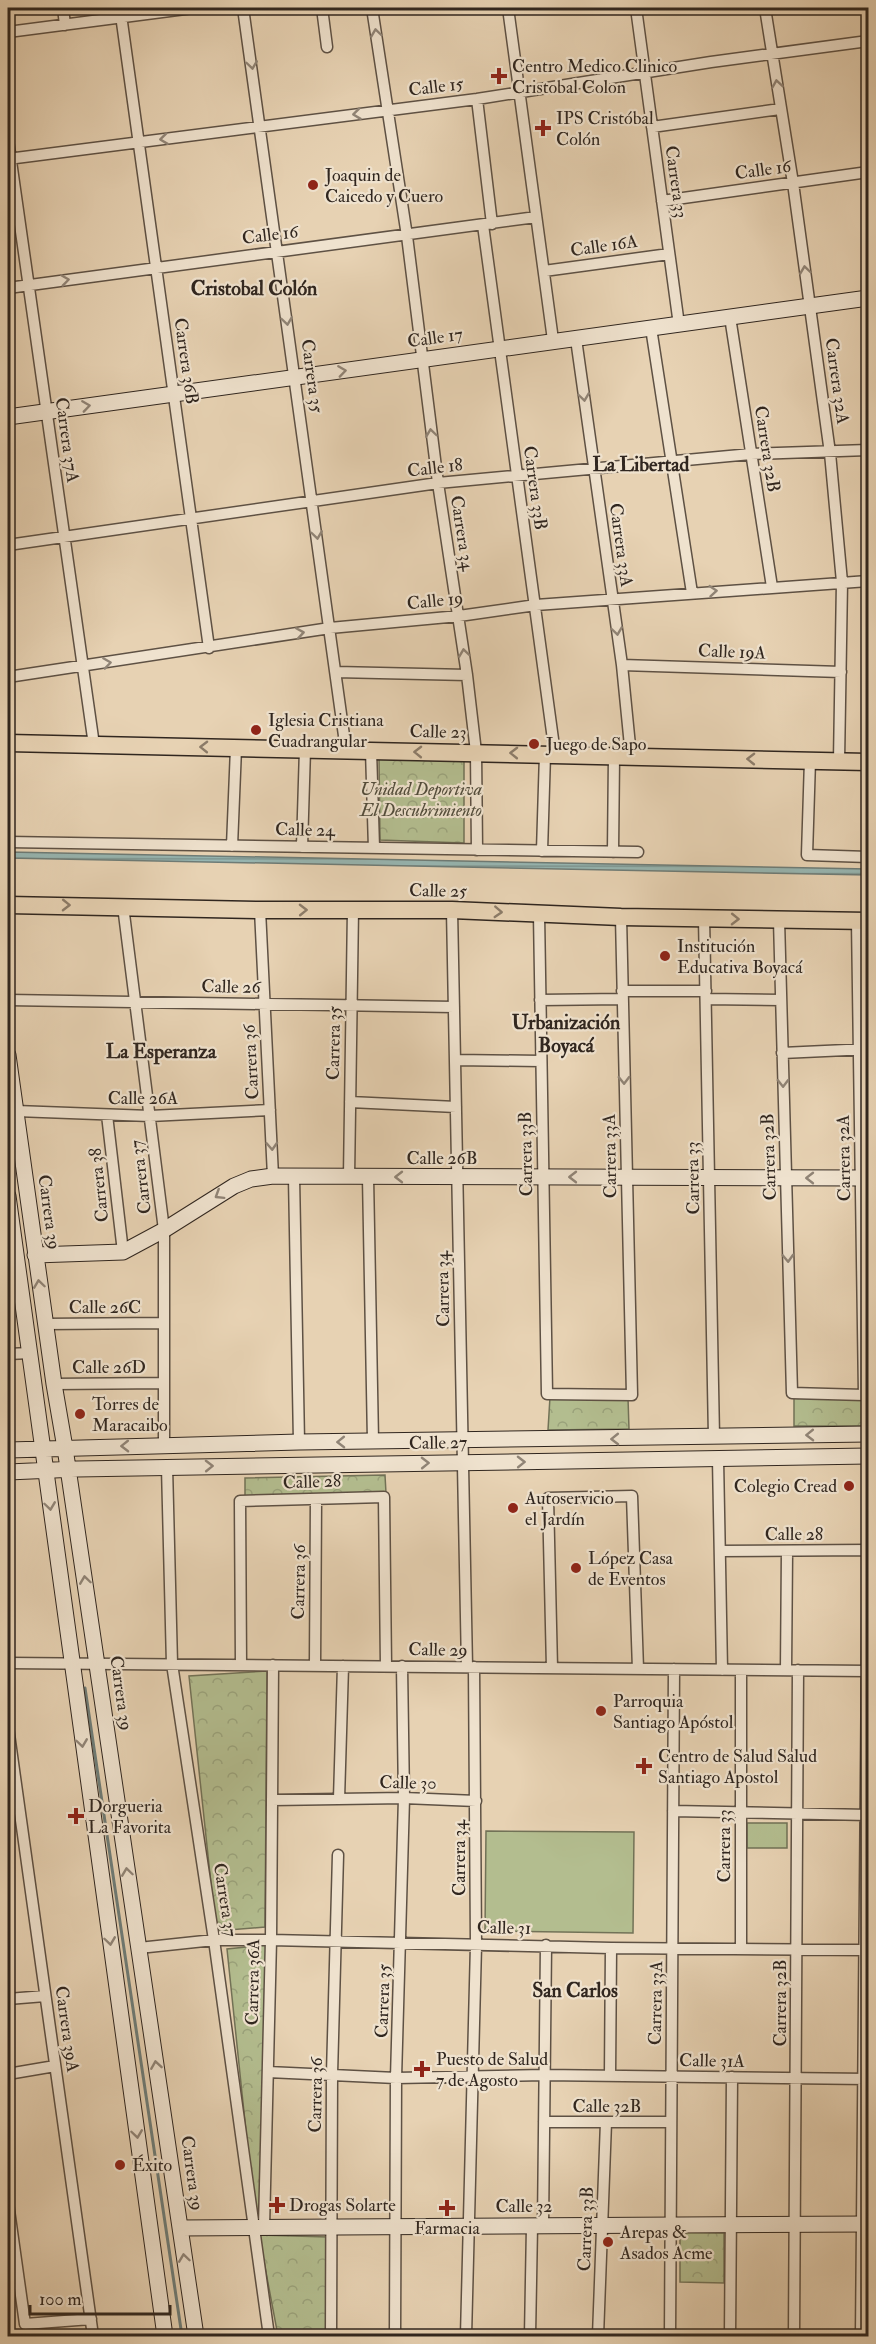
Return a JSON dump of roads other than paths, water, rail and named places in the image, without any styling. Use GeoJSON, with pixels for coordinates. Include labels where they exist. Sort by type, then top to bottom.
{"type":"FeatureCollection","features":[{"type":"Feature","properties":{"kind":"main road","name":"Calle 17"},"geometry":{"type":"LineString","coordinates":[[8,417],[868,298]]}},
{"type":"Feature","properties":{"kind":"main road","name":"Calle 23"},"geometry":{"type":"LineString","coordinates":[[8,743],[868,762]]}},
{"type":"Feature","properties":{"kind":"main road","name":"Calle 25"},"geometry":{"type":"LineString","coordinates":[[8,905],[260,910],[452,910],[621,917],[863,921]]}},
{"type":"Feature","properties":{"kind":"main road","name":"Carrera 39"},"geometry":{"type":"LineString","coordinates":[[8,1055],[45,1324],[94,1638],[196,2337]]}},
{"type":"Feature","properties":{"kind":"main road","name":"Calle 26B"},"geometry":{"type":"LineString","coordinates":[[35,1255],[123,1252],[164,1230],[234,1186],[251,1179],[273,1176],[865,1178]]}},
{"type":"Feature","properties":{"kind":"main road"},"geometry":{"type":"LineString","coordinates":[[8,1196],[12,1254],[30,1353],[165,2337]]}},
{"type":"Feature","properties":{"kind":"main road","name":"Calle 27"},"geometry":{"type":"LineString","coordinates":[[8,1450],[299,1442],[868,1434]]}},
{"type":"Feature","properties":{"kind":"main road","name":"Calle 27"},"geometry":{"type":"LineString","coordinates":[[8,1472],[166,1467],[868,1456]]}},
{"type":"Feature","properties":{"kind":"main road"},"geometry":{"type":"LineString","coordinates":[[69,1640],[74,1646],[82,1648],[89,1645],[94,1638]]}},
{"type":"Feature","properties":{"kind":"main road"},"geometry":{"type":"LineString","coordinates":[[74,1685],[86,1677],[96,1680],[100,1686]]}},
{"type":"Feature","properties":{"kind":"main road","name":"Calle 32"},"geometry":{"type":"LineString","coordinates":[[180,2228],[865,2224]]}},
{"type":"Feature","properties":{"kind":"street"},"geometry":{"type":"LineString","coordinates":[[63,8],[65,25]]}},
{"type":"Feature","properties":{"kind":"street"},"geometry":{"type":"LineString","coordinates":[[8,32],[65,25],[120,12],[193,8]]}},
{"type":"Feature","properties":{"kind":"street","name":"Carrera 35"},"geometry":{"type":"LineString","coordinates":[[243,8],[346,750]]}},
{"type":"Feature","properties":{"kind":"street"},"geometry":{"type":"LineString","coordinates":[[322,8],[327,47]]}},
{"type":"Feature","properties":{"kind":"street","name":"Carrera 34"},"geometry":{"type":"LineString","coordinates":[[372,8],[467,675],[476,752],[477,850]]}},
{"type":"Feature","properties":{"kind":"street"},"geometry":{"type":"LineString","coordinates":[[508,8],[553,340]]}},
{"type":"Feature","properties":{"kind":"street","name":"Carrera 33"},"geometry":{"type":"LineString","coordinates":[[636,8],[679,325]]}},
{"type":"Feature","properties":{"kind":"street","name":"Carrera 32A"},"geometry":{"type":"LineString","coordinates":[[765,8],[793,183],[830,453],[842,582],[839,761]]}},
{"type":"Feature","properties":{"kind":"street","name":"Carrera 36B"},"geometry":{"type":"LineString","coordinates":[[120,12],[209,648]]}},
{"type":"Feature","properties":{"kind":"street","name":"Calle 15"},"geometry":{"type":"LineString","coordinates":[[9,159],[477,99],[644,72],[868,41]]}},
{"type":"Feature","properties":{"kind":"street","name":"Carrera 33B"},"geometry":{"type":"LineString","coordinates":[[477,99],[501,349],[516,475],[536,605],[550,754],[542,851]]}},
{"type":"Feature","properties":{"kind":"street"},"geometry":{"type":"LineString","coordinates":[[652,127],[780,109]]}},
{"type":"Feature","properties":{"kind":"street","name":"Carrera 37A"},"geometry":{"type":"LineString","coordinates":[[8,140],[94,745]]}},
{"type":"Feature","properties":{"kind":"street","name":"Calle 16"},"geometry":{"type":"LineString","coordinates":[[662,201],[868,172]]}},
{"type":"Feature","properties":{"kind":"street","name":"Calle 16"},"geometry":{"type":"LineString","coordinates":[[8,288],[278,250],[406,236],[536,218]]}},
{"type":"Feature","properties":{"kind":"street"},"geometry":{"type":"LineString","coordinates":[[8,225],[19,223]]}},
{"type":"Feature","properties":{"kind":"street","name":"Calle 16A"},"geometry":{"type":"LineString","coordinates":[[544,271],[669,254]]}},
{"type":"Feature","properties":{"kind":"street","name":"Carrera 32B"},"geometry":{"type":"LineString","coordinates":[[730,317],[772,587]]}},
{"type":"Feature","properties":{"kind":"street"},"geometry":{"type":"LineString","coordinates":[[651,328],[692,593]]}},
{"type":"Feature","properties":{"kind":"street","name":"Carrera 33A"},"geometry":{"type":"LineString","coordinates":[[576,339],[622,665],[622,756],[613,852]]}},
{"type":"Feature","properties":{"kind":"street","name":"Calle 18"},"geometry":{"type":"LineString","coordinates":[[8,545],[438,483],[751,454],[868,450]]}},
{"type":"Feature","properties":{"kind":"street","name":"Calle 19"},"geometry":{"type":"LineString","coordinates":[[8,677],[330,628],[459,616],[536,605],[868,581]]}},
{"type":"Feature","properties":{"kind":"street","name":"Calle 19A"},"geometry":{"type":"LineString","coordinates":[[622,665],[841,672]]}},
{"type":"Feature","properties":{"kind":"street"},"geometry":{"type":"LineString","coordinates":[[336,672],[467,675]]}},
{"type":"Feature","properties":{"kind":"street"},"geometry":{"type":"LineString","coordinates":[[232,846],[236,748]]}},
{"type":"Feature","properties":{"kind":"street"},"geometry":{"type":"LineString","coordinates":[[302,847],[305,749]]}},
{"type":"Feature","properties":{"kind":"street"},"geometry":{"type":"LineString","coordinates":[[371,750],[374,848]]}},
{"type":"Feature","properties":{"kind":"street"},"geometry":{"type":"LineString","coordinates":[[810,760],[807,855],[868,857]]}},
{"type":"Feature","properties":{"kind":"street","name":"Calle 24"},"geometry":{"type":"LineString","coordinates":[[8,843],[638,852]]}},
{"type":"Feature","properties":{"kind":"street","name":"Carrera 37"},"geometry":{"type":"LineString","coordinates":[[123,906],[164,1230],[164,1445]]}},
{"type":"Feature","properties":{"kind":"street","name":"Carrera 35"},"geometry":{"type":"LineString","coordinates":[[349,1177],[353,909]]}},
{"type":"Feature","properties":{"kind":"street","name":"Carrera 36"},"geometry":{"type":"LineString","coordinates":[[260,910],[273,1176]]}},
{"type":"Feature","properties":{"kind":"street","name":"Carrera 34"},"geometry":{"type":"LineString","coordinates":[[452,910],[462,1440],[476,1801],[474,2077],[466,2337]]}},
{"type":"Feature","properties":{"kind":"street","name":"Carrera 33B"},"geometry":{"type":"LineString","coordinates":[[539,914],[547,1394],[632,1395]]}},
{"type":"Feature","properties":{"kind":"street","name":"Carrera 33A"},"geometry":{"type":"LineString","coordinates":[[621,917],[632,1395]]}},
{"type":"Feature","properties":{"kind":"street","name":"Carrera 33"},"geometry":{"type":"LineString","coordinates":[[704,918],[714,1437]]}},
{"type":"Feature","properties":{"kind":"street","name":"Carrera 32B"},"geometry":{"type":"LineString","coordinates":[[780,920],[792,1393]]}},
{"type":"Feature","properties":{"kind":"street","name":"Carrera 32A"},"geometry":{"type":"LineString","coordinates":[[792,1393],[864,1395],[863,921]]}},
{"type":"Feature","properties":{"kind":"street"},"geometry":{"type":"LineString","coordinates":[[540,1000],[622,995],[706,995],[781,1000]]}},
{"type":"Feature","properties":{"kind":"street","name":"Calle 26"},"geometry":{"type":"LineString","coordinates":[[8,1000],[454,1007]]}},
{"type":"Feature","properties":{"kind":"street"},"geometry":{"type":"LineString","coordinates":[[782,1053],[864,1049]]}},
{"type":"Feature","properties":{"kind":"street"},"geometry":{"type":"LineString","coordinates":[[455,1060],[541,1060]]}},
{"type":"Feature","properties":{"kind":"street"},"geometry":{"type":"LineString","coordinates":[[350,1102],[456,1107]]}},
{"type":"Feature","properties":{"kind":"street","name":"Calle 26A"},"geometry":{"type":"LineString","coordinates":[[16,1111],[150,1116],[270,1110]]}},
{"type":"Feature","properties":{"kind":"street","name":"Carrera 38"},"geometry":{"type":"LineString","coordinates":[[107,1115],[123,1252]]}},
{"type":"Feature","properties":{"kind":"street"},"geometry":{"type":"LineString","coordinates":[[294,1177],[299,1442]]}},
{"type":"Feature","properties":{"kind":"street"},"geometry":{"type":"LineString","coordinates":[[368,1177],[373,1441]]}},
{"type":"Feature","properties":{"kind":"street","name":"Calle 26C"},"geometry":{"type":"LineString","coordinates":[[45,1324],[164,1323]]}},
{"type":"Feature","properties":{"kind":"street"},"geometry":{"type":"LineString","coordinates":[[8,1354],[30,1353]]}},
{"type":"Feature","properties":{"kind":"street","name":"Calle 26D"},"geometry":{"type":"LineString","coordinates":[[54,1384],[164,1383]]}},
{"type":"Feature","properties":{"kind":"street"},"geometry":{"type":"LineString","coordinates":[[718,1459],[722,1670]]}},
{"type":"Feature","properties":{"kind":"street","name":"Carrera 37"},"geometry":{"type":"LineString","coordinates":[[166,1467],[172,1664],[260,2227],[269,2337]]}},
{"type":"Feature","properties":{"kind":"street"},"geometry":{"type":"LineString","coordinates":[[552,1668],[548,1498],[633,1496],[638,1669]]}},
{"type":"Feature","properties":{"kind":"street","name":"Calle 28"},"geometry":{"type":"LineString","coordinates":[[241,1664],[240,1501],[384,1497],[387,1666]]}},
{"type":"Feature","properties":{"kind":"street","name":"Carrera 36"},"geometry":{"type":"LineString","coordinates":[[315,1665],[316,1498]]}},
{"type":"Feature","properties":{"kind":"street"},"geometry":{"type":"LineString","coordinates":[[861,2337],[865,2224],[868,1550]]}},
{"type":"Feature","properties":{"kind":"street","name":"Calle 28"},"geometry":{"type":"LineString","coordinates":[[720,1551],[868,1550]]}},
{"type":"Feature","properties":{"kind":"street"},"geometry":{"type":"LineString","coordinates":[[786,1670],[787,1551]]}},
{"type":"Feature","properties":{"kind":"street","name":"Calle 29"},"geometry":{"type":"LineString","coordinates":[[8,1663],[868,1671]]}},
{"type":"Feature","properties":{"kind":"street","name":"Carrera 36A"},"geometry":{"type":"LineString","coordinates":[[260,2227],[268,2072],[273,1665]]}},
{"type":"Feature","properties":{"kind":"street"},"geometry":{"type":"LineString","coordinates":[[339,1799],[343,1666]]}},
{"type":"Feature","properties":{"kind":"street","name":"Carrera 35"},"geometry":{"type":"LineString","coordinates":[[395,2337],[396,2078],[402,1943],[404,1798],[402,1666]]}},
{"type":"Feature","properties":{"kind":"street","name":"Carrera 33A"},"geometry":{"type":"LineString","coordinates":[[670,2337],[674,1669]]}},
{"type":"Feature","properties":{"kind":"street","name":"Carrera 33"},"geometry":{"type":"LineString","coordinates":[[741,1670],[741,1949]]}},
{"type":"Feature","properties":{"kind":"street","name":"Carrera 32B"},"geometry":{"type":"LineString","coordinates":[[794,2337],[798,1671]]}},
{"type":"Feature","properties":{"kind":"street","name":"Carrera 39A"},"geometry":{"type":"LineString","coordinates":[[8,1732],[93,2337]]}},
{"type":"Feature","properties":{"kind":"street","name":"Calle 30"},"geometry":{"type":"LineString","coordinates":[[272,1800],[404,1798],[476,1801]]}},
{"type":"Feature","properties":{"kind":"street"},"geometry":{"type":"LineString","coordinates":[[673,1811],[868,1815]]}},
{"type":"Feature","properties":{"kind":"street","name":"Carrera 36"},"geometry":{"type":"LineString","coordinates":[[331,2337],[332,2074],[338,1855]]}},
{"type":"Feature","properties":{"kind":"street","name":"Calle 31"},"geometry":{"type":"LineString","coordinates":[[139,1948],[214,1940],[271,1940],[611,1948],[867,1950]]}},
{"type":"Feature","properties":{"kind":"street"},"geometry":{"type":"LineString","coordinates":[[530,2337],[544,2122],[546,1945]]}},
{"type":"Feature","properties":{"kind":"street"},"geometry":{"type":"LineString","coordinates":[[610,2076],[611,1948]]}},
{"type":"Feature","properties":{"kind":"street"},"geometry":{"type":"LineString","coordinates":[[8,1999],[45,1996]]}},
{"type":"Feature","properties":{"kind":"street"},"geometry":{"type":"LineString","coordinates":[[8,2074],[55,2066]]}},
{"type":"Feature","properties":{"kind":"street","name":"Calle 31A"},"geometry":{"type":"LineString","coordinates":[[268,2072],[396,2078],[544,2075],[866,2079]]}},
{"type":"Feature","properties":{"kind":"street"},"geometry":{"type":"LineString","coordinates":[[730,2337],[732,2077]]}},
{"type":"Feature","properties":{"kind":"street","name":"Calle 32B"},"geometry":{"type":"LineString","coordinates":[[544,2122],[671,2122]]}},
{"type":"Feature","properties":{"kind":"street","name":"Carrera 33B"},"geometry":{"type":"LineString","coordinates":[[598,2337],[606,2122]]}},
{"type":"Feature","properties":{"kind":"street"},"geometry":{"type":"LineString","coordinates":[[8,2203],[25,2324],[91,2319]]}},
{"type":"Feature","properties":{"kind":"water"},"geometry":{"type":"Polygon","coordinates":[[[8,852],[868,869],[868,875],[8,858],[8,852]]]}},
{"type":"Feature","properties":{"kind":"waterway"},"geometry":{"type":"LineString","coordinates":[[85,1688],[182,2336]]}},
{"type":"Feature","properties":{"kind":"place","name":"Centro Medico Clinico Cristobal Colon"},"geometry":{"type":"Point","coordinates":[499,76]}},
{"type":"Feature","properties":{"kind":"place","name":"IPS Cristóbal Colón"},"geometry":{"type":"Point","coordinates":[543,128]}},
{"type":"Feature","properties":{"kind":"place","name":"Joaquin de Caicedo y Cuero"},"geometry":{"type":"Point","coordinates":[313,185]}},
{"type":"Feature","properties":{"kind":"place","name":"Iglesia Cristiana Cuadrangular"},"geometry":{"type":"Point","coordinates":[256,730]}},
{"type":"Feature","properties":{"kind":"place","name":"Juego de Sapo"},"geometry":{"type":"Point","coordinates":[534,744]}},
{"type":"Feature","properties":{"kind":"place","name":"Institución Educativa Boyacá"},"geometry":{"type":"Point","coordinates":[665,956]}},
{"type":"Feature","properties":{"kind":"place","name":"Torres de Maracaibo"},"geometry":{"type":"Point","coordinates":[80,1414]}},
{"type":"Feature","properties":{"kind":"place","name":"Colegio Cread"},"geometry":{"type":"Point","coordinates":[849,1486]}},
{"type":"Feature","properties":{"kind":"place","name":"Autoservicio el Jardín"},"geometry":{"type":"Point","coordinates":[513,1508]}},
{"type":"Feature","properties":{"kind":"place","name":"López Casa de Eventos"},"geometry":{"type":"Point","coordinates":[576,1568]}},
{"type":"Feature","properties":{"kind":"place","name":"Parroquia Santiago Apóstol"},"geometry":{"type":"Point","coordinates":[601,1711]}},
{"type":"Feature","properties":{"kind":"place","name":"Centro de Salud Salud Santiago Apostol"},"geometry":{"type":"Point","coordinates":[644,1766]}},
{"type":"Feature","properties":{"kind":"place","name":"Dorgueria La Favorita"},"geometry":{"type":"Point","coordinates":[76,1816]}},
{"type":"Feature","properties":{"kind":"place","name":"Puesto de Salud 7 de Agosto"},"geometry":{"type":"Point","coordinates":[422,2069]}},
{"type":"Feature","properties":{"kind":"place","name":"Éxito"},"geometry":{"type":"Point","coordinates":[120,2165]}},
{"type":"Feature","properties":{"kind":"place","name":"Drogas Solarte"},"geometry":{"type":"Point","coordinates":[277,2205]}},
{"type":"Feature","properties":{"kind":"place","name":"Farmacia"},"geometry":{"type":"Point","coordinates":[447,2208]}},
{"type":"Feature","properties":{"kind":"place","name":"Arepas & Asados Acme"},"geometry":{"type":"Point","coordinates":[608,2242]}},
{"type":"Feature","properties":{"kind":"district","name":"Cristobal Colón"},"geometry":{"type":"Point","coordinates":[254,288]}},
{"type":"Feature","properties":{"kind":"district","name":"La Libertad"},"geometry":{"type":"Point","coordinates":[641,464]}},
{"type":"Feature","properties":{"kind":"district","name":"Urbanización Boyacá"},"geometry":{"type":"Point","coordinates":[566,1034]}},
{"type":"Feature","properties":{"kind":"district","name":"La Esperanza"},"geometry":{"type":"Point","coordinates":[161,1051]}},
{"type":"Feature","properties":{"kind":"district","name":"San Carlos"},"geometry":{"type":"Point","coordinates":[575,1990]}},
{"type":"Feature","properties":{"kind":"park label","name":"Unidad Deportiva El Descubrimiento"},"geometry":{"type":"Point","coordinates":[421,799]}}]}
